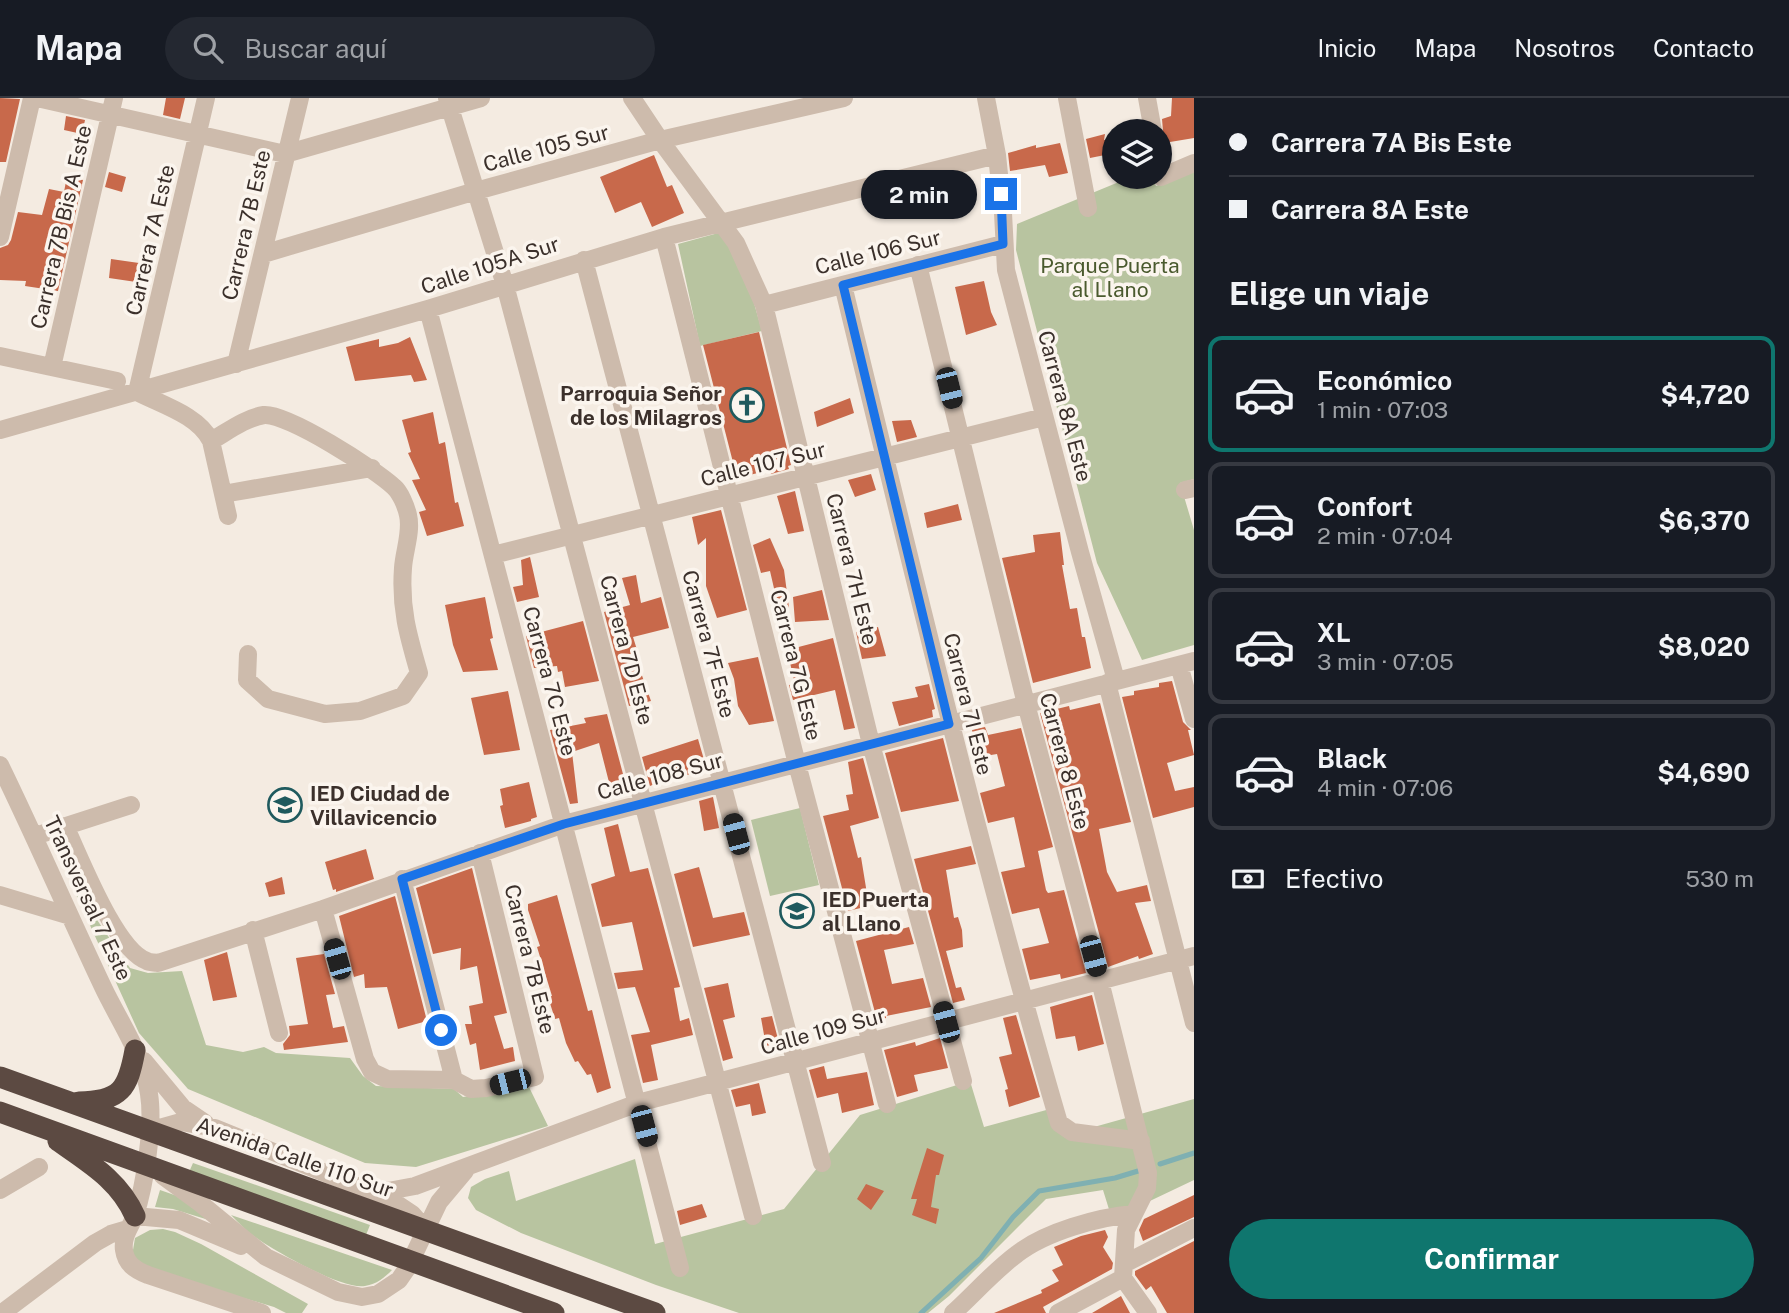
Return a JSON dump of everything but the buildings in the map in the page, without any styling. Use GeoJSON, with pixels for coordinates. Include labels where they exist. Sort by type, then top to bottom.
{"type":"FeatureCollection","features":[{"type":"Feature","properties":{"kind":"highway"},"geometry":{"type":"LineString","coordinates":[[69,1103],[104,1101],[119,1094],[132,1069],[135,1050]]}},
{"type":"Feature","properties":{"kind":"highway","name":"Avenida Calle 110 Sur"},"geometry":{"type":"LineString","coordinates":[[0,1077],[656,1313]]}},
{"type":"Feature","properties":{"kind":"highway"},"geometry":{"type":"LineString","coordinates":[[0,1112],[554,1313]]}},
{"type":"Feature","properties":{"kind":"highway"},"geometry":{"type":"LineString","coordinates":[[34,1124],[114,1182],[126,1197],[131,1222]]}},
{"type":"Feature","properties":{"kind":"street"},"geometry":{"type":"LineString","coordinates":[[0,237],[32,98]]}},
{"type":"Feature","properties":{"kind":"street"},"geometry":{"type":"LineString","coordinates":[[37,98],[112,106],[197,134],[285,154],[448,103],[481,98]]}},
{"type":"Feature","properties":{"kind":"street","name":"Carrera 7A Este"},"geometry":{"type":"LineString","coordinates":[[136,392],[206,98]]}},
{"type":"Feature","properties":{"kind":"street","name":"Carrera 7B Este"},"geometry":{"type":"LineString","coordinates":[[236,363],[299,98]]}},
{"type":"Feature","properties":{"kind":"street","name":"Carrera 7H Este"},"geometry":{"type":"LineString","coordinates":[[632,98],[721,222],[747,264],[764,305],[871,744],[962,1081]]}},
{"type":"Feature","properties":{"kind":"street","name":"Calle 105 Sur"},"geometry":{"type":"LineString","coordinates":[[262,254],[660,140],[844,98]]}},
{"type":"Feature","properties":{"kind":"street","name":"Carrera 8A Este"},"geometry":{"type":"LineString","coordinates":[[986,98],[997,155],[1006,270],[1186,958],[1194,1023]]}},
{"type":"Feature","properties":{"kind":"street"},"geometry":{"type":"LineString","coordinates":[[1068,98],[1087,208]]}},
{"type":"Feature","properties":{"kind":"street"},"geometry":{"type":"LineString","coordinates":[[1147,98],[1151,119]]}},
{"type":"Feature","properties":{"kind":"street","name":"Carrera 7D Este"},"geometry":{"type":"LineString","coordinates":[[448,103],[505,285],[753,1216]]}},
{"type":"Feature","properties":{"kind":"street","name":"Carrera 7B Bis A Este"},"geometry":{"type":"LineString","coordinates":[[52,367],[112,106]]}},
{"type":"Feature","properties":{"kind":"street","name":"Calle 105A Sur"},"geometry":{"type":"LineString","coordinates":[[0,430],[428,309],[664,237],[997,155]]}},
{"type":"Feature","properties":{"kind":"street"},"geometry":{"type":"LineString","coordinates":[[1172,171],[1194,163]]}},
{"type":"Feature","properties":{"kind":"street","name":"Carrera 7G Este"},"geometry":{"type":"LineString","coordinates":[[664,237],[797,764],[887,1104]]}},
{"type":"Feature","properties":{"kind":"street","name":"Calle 106 Sur"},"geometry":{"type":"LineString","coordinates":[[764,305],[1003,244]]}},
{"type":"Feature","properties":{"kind":"street","name":"Carrera 7F Este"},"geometry":{"type":"LineString","coordinates":[[584,260],[822,1163]]}},
{"type":"Feature","properties":{"kind":"street","name":"Carrera 8 Este"},"geometry":{"type":"LineString","coordinates":[[918,265],[1027,704],[1148,1173],[1147,1188],[1126,1230],[1123,1271]]}},
{"type":"Feature","properties":{"kind":"street","name":"Carrera 7I Este"},"geometry":{"type":"LineString","coordinates":[[843,285],[949,724],[1023,1001],[1059,1123],[1072,1132],[1141,1141]]}},
{"type":"Feature","properties":{"kind":"street","name":"Carrera 7C Este"},"geometry":{"type":"LineString","coordinates":[[428,309],[680,1268]]}},
{"type":"Feature","properties":{"kind":"street"},"geometry":{"type":"LineString","coordinates":[[0,356],[117,381]]}},
{"type":"Feature","properties":{"kind":"street"},"geometry":{"type":"LineString","coordinates":[[136,392],[192,420],[205,430],[211,441],[228,516]]}},
{"type":"Feature","properties":{"kind":"street"},"geometry":{"type":"LineString","coordinates":[[211,441],[246,421],[265,415],[283,418],[372,468],[397,489],[409,516],[403,567],[403,616],[419,673],[403,696],[360,711],[325,713],[268,699],[247,680],[248,654]]}},
{"type":"Feature","properties":{"kind":"street","name":"Calle 107 Sur"},"geometry":{"type":"LineString","coordinates":[[493,555],[1044,416]]}},
{"type":"Feature","properties":{"kind":"street"},"geometry":{"type":"LineString","coordinates":[[223,494],[372,468]]}},
{"type":"Feature","properties":{"kind":"street"},"geometry":{"type":"LineString","coordinates":[[1186,663],[1194,719]]}},
{"type":"Feature","properties":{"kind":"street","name":"Calle 108 Sur"},"geometry":{"type":"LineString","coordinates":[[65,826],[113,928],[132,951],[146,961],[158,962],[323,909],[564,824],[1186,663]]}},
{"type":"Feature","properties":{"kind":"street","name":"Transversal 7 Este"},"geometry":{"type":"LineString","coordinates":[[0,765],[8,800],[34,836],[135,1050],[147,1082],[150,1097],[149,1131],[145,1164],[124,1241],[127,1261],[139,1272],[261,1313]]}},
{"type":"Feature","properties":{"kind":"street"},"geometry":{"type":"LineString","coordinates":[[34,836],[131,805]]}},
{"type":"Feature","properties":{"kind":"street","name":"Carrera 7B Este"},"geometry":{"type":"LineString","coordinates":[[454,1080],[471,1089],[535,1077],[480,853]]}},
{"type":"Feature","properties":{"kind":"street"},"geometry":{"type":"LineString","coordinates":[[323,909],[365,1059],[372,1072],[387,1079],[454,1080],[402,879]]}},
{"type":"Feature","properties":{"kind":"street"},"geometry":{"type":"LineString","coordinates":[[0,895],[70,916]]}},
{"type":"Feature","properties":{"kind":"street"},"geometry":{"type":"LineString","coordinates":[[253,930],[279,1032]]}},
{"type":"Feature","properties":{"kind":"street","name":"Calle 109 Sur"},"geometry":{"type":"LineString","coordinates":[[361,1187],[388,1191],[407,1188],[638,1103],[1186,958]]}},
{"type":"Feature","properties":{"kind":"street","name":"Transversal 7 Este"},"geometry":{"type":"LineString","coordinates":[[135,1050],[183,1108],[215,1128]]}},
{"type":"Feature","properties":{"kind":"street","name":"Avenida Calle 110 Sur"},"geometry":{"type":"LineString","coordinates":[[149,1131],[181,1122],[215,1128],[361,1187],[403,1207],[425,1228]]}},
{"type":"Feature","properties":{"kind":"street"},"geometry":{"type":"LineString","coordinates":[[145,1164],[200,1203],[266,1258]]}},
{"type":"Feature","properties":{"kind":"street"},"geometry":{"type":"LineString","coordinates":[[0,1190],[39,1167]]}},
{"type":"Feature","properties":{"kind":"street","name":"Calle 109 Sur"},"geometry":{"type":"LineString","coordinates":[[411,1261],[439,1202],[469,1167]]}},
{"type":"Feature","properties":{"kind":"street"},"geometry":{"type":"LineString","coordinates":[[953,1313],[1017,1253],[1043,1239],[1106,1217],[1134,1213]]}},
{"type":"Feature","properties":{"kind":"street"},"geometry":{"type":"LineString","coordinates":[[2,1313],[95,1243],[131,1222],[179,1220],[338,1292],[362,1297],[378,1294],[392,1286],[411,1261]]}},
{"type":"Feature","properties":{"kind":"street"},"geometry":{"type":"LineString","coordinates":[[1058,1313],[1194,1228]]}},
{"type":"Feature","properties":{"kind":"street"},"geometry":{"type":"LineString","coordinates":[[1123,1271],[1147,1313]]}},
{"type":"Feature","properties":{"kind":"green space","name":"Parque Puerta al Llano"},"geometry":{"type":"Polygon","coordinates":[[[1194,171],[1194,479],[1180,483],[1194,530],[1194,645],[1142,660],[1097,563],[1016,250],[1017,224],[1102,189],[1172,189],[1172,180],[1194,171]]]}},
{"type":"Feature","properties":{"kind":"green space"},"geometry":{"type":"Polygon","coordinates":[[[722,232],[754,303],[762,331],[700,346],[678,244],[722,232]]]}},
{"type":"Feature","properties":{"kind":"green space"},"geometry":{"type":"Polygon","coordinates":[[[800,808],[819,885],[770,896],[751,820],[800,808]]]}},
{"type":"Feature","properties":{"kind":"green space"},"geometry":{"type":"Polygon","coordinates":[[[69,879],[130,968],[148,973],[182,971],[206,1045],[243,1052],[264,1047],[276,1053],[350,1058],[363,1076],[376,1086],[454,1089],[463,1097],[529,1087],[548,1126],[416,1167],[365,1163],[188,1089],[139,1033],[69,879]]]}},
{"type":"Feature","properties":{"kind":"green space"},"geometry":{"type":"Polygon","coordinates":[[[970,1081],[984,1127],[1061,1106],[1069,1134],[1194,1099],[1194,1180],[1112,1219],[1103,1190],[1046,1199],[949,1296],[928,1313],[739,1313],[656,1285],[521,1233],[476,1210],[468,1198],[471,1187],[509,1171],[516,1201],[635,1159],[655,1244],[784,1209],[860,1115],[970,1081]]]}},
{"type":"Feature","properties":{"kind":"green space"},"geometry":{"type":"Polygon","coordinates":[[[193,1163],[370,1225],[366,1235],[189,1172],[193,1163]]]}},
{"type":"Feature","properties":{"kind":"green space"},"geometry":{"type":"Polygon","coordinates":[[[160,1190],[183,1198],[212,1221],[173,1209],[155,1207],[160,1190]]]}},
{"type":"Feature","properties":{"kind":"green space"},"geometry":{"type":"Polygon","coordinates":[[[231,1215],[392,1270],[380,1280],[365,1286],[341,1282],[293,1260],[265,1243],[231,1215]]]}},
{"type":"Feature","properties":{"kind":"green space"},"geometry":{"type":"Polygon","coordinates":[[[163,1229],[201,1244],[308,1304],[302,1313],[286,1313],[274,1307],[153,1271],[132,1256],[135,1238],[150,1230],[163,1229]]]}},
{"type":"Feature","properties":{"kind":"waterway"},"geometry":{"type":"LineString","coordinates":[[1160,1164],[1194,1153]]}},
{"type":"Feature","properties":{"kind":"waterway"},"geometry":{"type":"LineString","coordinates":[[921,1313],[981,1258],[1013,1217],[1039,1191],[1115,1178],[1138,1171]]}},
{"type":"Feature","properties":{"kind":"place","name":"Parroquia Señor de los Milagros"},"geometry":{"type":"Point","coordinates":[747,405]}},
{"type":"Feature","properties":{"kind":"place","name":"IED Ciudad de Villavicencio"},"geometry":{"type":"Point","coordinates":[285,805]}},
{"type":"Feature","properties":{"kind":"place","name":"IED Puerta al Llano"},"geometry":{"type":"Point","coordinates":[797,911]}},
{"type":"Feature","properties":{"kind":"route"},"geometry":{"type":"LineString","coordinates":[[441,1030],[402,879],[564,824],[949,724],[843,285],[1003,244],[1001,194]]}}]}
